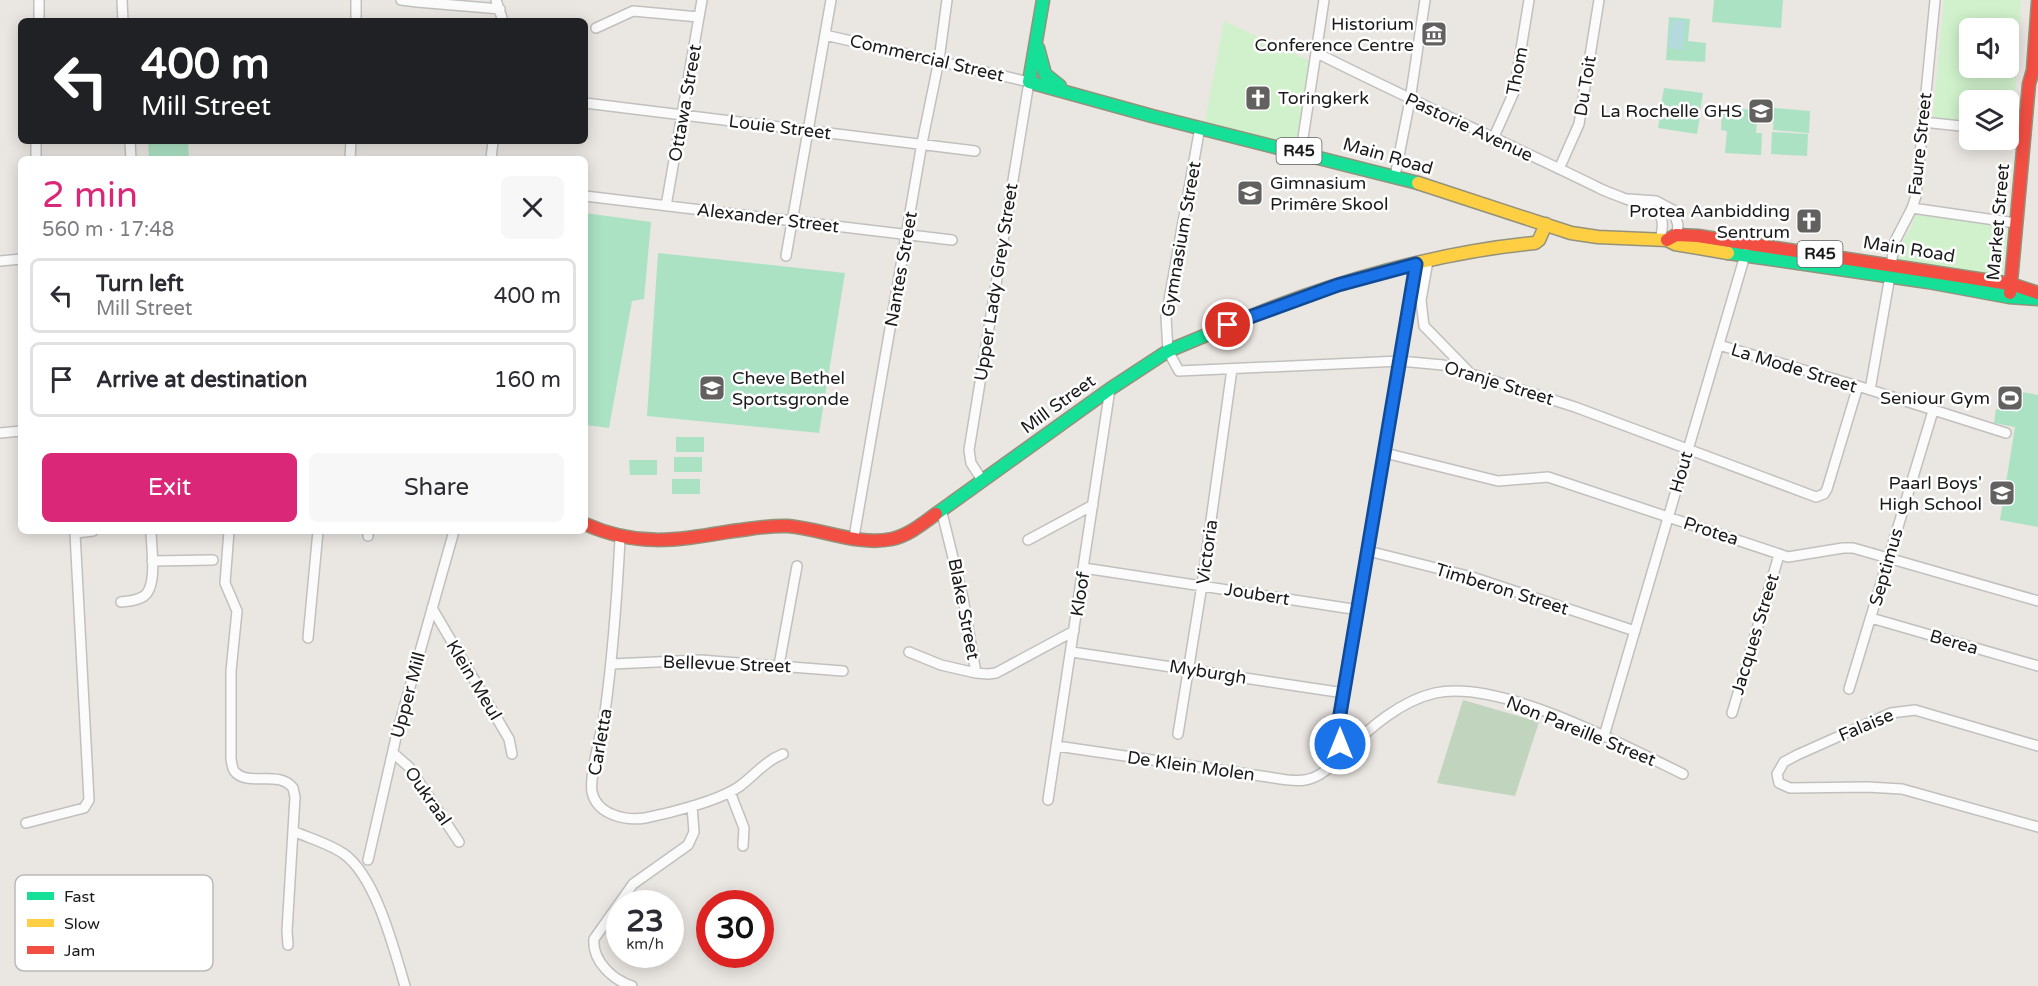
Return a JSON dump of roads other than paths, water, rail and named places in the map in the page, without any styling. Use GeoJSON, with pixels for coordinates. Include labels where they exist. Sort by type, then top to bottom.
{"type":"FeatureCollection","features":[{"type":"Feature","properties":{"kind":"main road"},"geometry":{"type":"LineString","coordinates":[[1029,82],[1043,0]]}},
{"type":"Feature","properties":{"kind":"main road","name":"Market Street"},"geometry":{"type":"LineString","coordinates":[[2031,0],[2025,68],[2032,83]]}},
{"type":"Feature","properties":{"kind":"main road","name":"Market Street"},"geometry":{"type":"LineString","coordinates":[[2010,290],[2024,132],[2032,83],[2038,2]]}},
{"type":"Feature","properties":{"kind":"main road"},"geometry":{"type":"LineString","coordinates":[[1037,37],[1040,61],[1045,74],[1054,83],[1073,93]]}},
{"type":"Feature","properties":{"kind":"main road","name":"Main Road"},"geometry":{"type":"LineString","coordinates":[[1029,82],[1395,176],[1571,233],[1670,240],[1698,236],[1746,249],[2038,293]]}},
{"type":"Feature","properties":{"kind":"main road","name":"Mill Street"},"geometry":{"type":"LineString","coordinates":[[588,525],[620,539],[668,541],[775,526],[808,528],[881,542],[899,538],[1110,388],[1168,351],[1290,301],[1422,262],[1491,247],[1535,243],[1539,240],[1546,224]]}},
{"type":"Feature","properties":{"kind":"main road","name":"Main Road"},"geometry":{"type":"LineString","coordinates":[[2010,290],[2038,299]]}},
{"type":"Feature","properties":{"kind":"street"},"geometry":{"type":"LineString","coordinates":[[39,0],[39,18]]}},
{"type":"Feature","properties":{"kind":"street"},"geometry":{"type":"LineString","coordinates":[[122,0],[123,18]]}},
{"type":"Feature","properties":{"kind":"street"},"geometry":{"type":"LineString","coordinates":[[356,0],[356,18]]}},
{"type":"Feature","properties":{"kind":"street"},"geometry":{"type":"LineString","coordinates":[[401,0],[500,9]]}},
{"type":"Feature","properties":{"kind":"street"},"geometry":{"type":"LineString","coordinates":[[496,0],[502,18]]}},
{"type":"Feature","properties":{"kind":"street","name":"Ottawa Street"},"geometry":{"type":"LineString","coordinates":[[666,206],[702,0]]}},
{"type":"Feature","properties":{"kind":"street"},"geometry":{"type":"LineString","coordinates":[[786,256],[831,0]]}},
{"type":"Feature","properties":{"kind":"street","name":"Nantes Street"},"geometry":{"type":"LineString","coordinates":[[854,537],[922,143],[939,60],[947,0]]}},
{"type":"Feature","properties":{"kind":"street"},"geometry":{"type":"LineString","coordinates":[[1301,151],[1324,0]]}},
{"type":"Feature","properties":{"kind":"street"},"geometry":{"type":"LineString","coordinates":[[1395,176],[1410,100],[1425,0]]}},
{"type":"Feature","properties":{"kind":"street","name":"Thom"},"geometry":{"type":"LineString","coordinates":[[1493,139],[1514,92],[1529,0]]}},
{"type":"Feature","properties":{"kind":"street","name":"Du Toit"},"geometry":{"type":"LineString","coordinates":[[1559,169],[1579,124],[1599,0]]}},
{"type":"Feature","properties":{"kind":"street","name":"Faure Street"},"geometry":{"type":"LineString","coordinates":[[1869,390],[1894,243],[1916,196],[1935,0]]}},
{"type":"Feature","properties":{"kind":"street"},"geometry":{"type":"LineString","coordinates":[[596,28],[637,11],[699,17]]}},
{"type":"Feature","properties":{"kind":"street","name":"Commercial Street"},"geometry":{"type":"LineString","coordinates":[[825,35],[1029,82]]}},
{"type":"Feature","properties":{"kind":"street","name":"Pastorie Avenue"},"geometry":{"type":"LineString","coordinates":[[1317,53],[1493,139],[1622,199],[1658,213],[1670,240]]}},
{"type":"Feature","properties":{"kind":"street","name":"Upper Lady Grey Street"},"geometry":{"type":"LineString","coordinates":[[982,480],[971,463],[969,450],[1029,82]]}},
{"type":"Feature","properties":{"kind":"street","name":"Louie Street"},"geometry":{"type":"LineString","coordinates":[[588,103],[975,151]]}},
{"type":"Feature","properties":{"kind":"street"},"geometry":{"type":"LineString","coordinates":[[1923,122],[1959,126]]}},
{"type":"Feature","properties":{"kind":"street","name":"Gymnasium Street"},"geometry":{"type":"LineString","coordinates":[[1168,351],[1166,317],[1200,127]]}},
{"type":"Feature","properties":{"kind":"street"},"geometry":{"type":"LineString","coordinates":[[2019,132],[2024,132]]}},
{"type":"Feature","properties":{"kind":"street","name":"Alexander Street"},"geometry":{"type":"LineString","coordinates":[[588,196],[952,240]]}},
{"type":"Feature","properties":{"kind":"street","name":"Pastorie Avenue"},"geometry":{"type":"LineString","coordinates":[[1622,199],[1646,199],[1671,208],[1677,219],[1670,240]]}},
{"type":"Feature","properties":{"kind":"street"},"geometry":{"type":"LineString","coordinates":[[1912,208],[2016,224]]}},
{"type":"Feature","properties":{"kind":"street","name":"Hout"},"geometry":{"type":"LineString","coordinates":[[1604,736],[1746,249]]}},
{"type":"Feature","properties":{"kind":"street"},"geometry":{"type":"LineString","coordinates":[[0,261],[18,259]]}},
{"type":"Feature","properties":{"kind":"street"},"geometry":{"type":"LineString","coordinates":[[1344,753],[1338,736],[1338,726],[1400,362],[1422,262]]}},
{"type":"Feature","properties":{"kind":"street"},"geometry":{"type":"LineString","coordinates":[[1422,262],[1421,300],[1424,326],[1470,372]]}},
{"type":"Feature","properties":{"kind":"street","name":"La Mode Street"},"geometry":{"type":"LineString","coordinates":[[1719,345],[1858,386],[2006,434]]}},
{"type":"Feature","properties":{"kind":"street","name":"Oranje Street"},"geometry":{"type":"LineString","coordinates":[[1168,351],[1179,370],[1400,362],[1434,364],[1470,372],[1688,448],[1812,496],[1824,494],[1858,386]]}},
{"type":"Feature","properties":{"kind":"street","name":"Victoria"},"geometry":{"type":"LineString","coordinates":[[1178,734],[1202,585],[1232,369]]}},
{"type":"Feature","properties":{"kind":"street","name":"Kloof"},"geometry":{"type":"LineString","coordinates":[[1048,800],[1110,388]]}},
{"type":"Feature","properties":{"kind":"street","name":"Septimus"},"geometry":{"type":"LineString","coordinates":[[1849,689],[1933,411]]}},
{"type":"Feature","properties":{"kind":"street"},"geometry":{"type":"LineString","coordinates":[[0,433],[18,431]]}},
{"type":"Feature","properties":{"kind":"street","name":"Protea"},"geometry":{"type":"LineString","coordinates":[[1385,453],[1498,481],[1548,477],[1723,534],[1779,555],[1795,557],[1853,548],[2038,601]]}},
{"type":"Feature","properties":{"kind":"street"},"geometry":{"type":"LineString","coordinates":[[1028,540],[1093,505]]}},
{"type":"Feature","properties":{"kind":"street","name":"Blake Street"},"geometry":{"type":"LineString","coordinates":[[941,509],[963,598],[976,673],[996,673],[1074,631]]}},
{"type":"Feature","properties":{"kind":"street"},"geometry":{"type":"LineString","coordinates":[[26,823],[84,808],[89,800],[75,534]]}},
{"type":"Feature","properties":{"kind":"street"},"geometry":{"type":"LineString","coordinates":[[121,602],[146,595],[152,582],[151,534]]}},
{"type":"Feature","properties":{"kind":"street"},"geometry":{"type":"LineString","coordinates":[[229,534],[225,583],[237,611],[231,670],[231,759],[233,769],[240,776],[283,780],[290,784],[295,797],[288,945]]}},
{"type":"Feature","properties":{"kind":"street"},"geometry":{"type":"LineString","coordinates":[[308,638],[318,534]]}},
{"type":"Feature","properties":{"kind":"street","name":"Upper Mill"},"geometry":{"type":"LineString","coordinates":[[368,861],[397,732],[453,534]]}},
{"type":"Feature","properties":{"kind":"street","name":"Carletta"},"geometry":{"type":"LineString","coordinates":[[620,539],[612,664],[602,734],[592,779],[592,792],[597,803],[612,814],[637,819],[692,806],[730,792],[740,786],[767,761],[783,754]]}},
{"type":"Feature","properties":{"kind":"street","name":"Timberon Street"},"geometry":{"type":"LineString","coordinates":[[1368,551],[1472,577],[1635,631]]}},
{"type":"Feature","properties":{"kind":"street","name":"Jacques Street"},"geometry":{"type":"LineString","coordinates":[[1732,713],[1779,555]]}},
{"type":"Feature","properties":{"kind":"street"},"geometry":{"type":"LineString","coordinates":[[152,561],[213,560]]}},
{"type":"Feature","properties":{"kind":"street"},"geometry":{"type":"LineString","coordinates":[[779,665],[797,566]]}},
{"type":"Feature","properties":{"kind":"street","name":"Joubert"},"geometry":{"type":"LineString","coordinates":[[1084,568],[1359,610]]}},
{"type":"Feature","properties":{"kind":"street","name":"Klein Meul"},"geometry":{"type":"LineString","coordinates":[[432,608],[509,740],[512,754]]}},
{"type":"Feature","properties":{"kind":"street","name":"Berea"},"geometry":{"type":"LineString","coordinates":[[1871,618],[2038,666]]}},
{"type":"Feature","properties":{"kind":"street"},"geometry":{"type":"LineString","coordinates":[[909,652],[941,665],[976,673]]}},
{"type":"Feature","properties":{"kind":"street","name":"Myburgh"},"geometry":{"type":"LineString","coordinates":[[1072,652],[1344,693]]}},
{"type":"Feature","properties":{"kind":"street","name":"Bellevue Street"},"geometry":{"type":"LineString","coordinates":[[612,664],[700,660],[843,671]]}},
{"type":"Feature","properties":{"kind":"street","name":"Non Pareille Street"},"geometry":{"type":"LineString","coordinates":[[1324,772],[1394,711],[1420,698],[1437,693],[1464,691],[1514,701],[1604,736],[1683,774]]}},
{"type":"Feature","properties":{"kind":"street","name":"Falaise"},"geometry":{"type":"LineString","coordinates":[[2038,746],[1915,710],[1906,710],[1890,713],[1790,758],[1779,767],[1777,778],[1779,783],[1790,788],[1902,789],[2038,827]]}},
{"type":"Feature","properties":{"kind":"street","name":"De Klein Molen"},"geometry":{"type":"LineString","coordinates":[[1057,746],[1297,781],[1315,777],[1324,772]]}},
{"type":"Feature","properties":{"kind":"street","name":"Oukraal"},"geometry":{"type":"LineString","coordinates":[[393,753],[409,767],[459,842]]}},
{"type":"Feature","properties":{"kind":"street"},"geometry":{"type":"LineString","coordinates":[[730,792],[744,828],[743,846]]}},
{"type":"Feature","properties":{"kind":"street"},"geometry":{"type":"LineString","coordinates":[[632,986],[612,977],[594,948],[594,939],[633,884],[688,845],[694,832],[692,806]]}},
{"type":"Feature","properties":{"kind":"street"},"geometry":{"type":"LineString","coordinates":[[293,831],[344,854],[365,879],[383,920],[405,986]]}},
{"type":"Feature","properties":{"kind":"water"},"geometry":{"type":"Polygon","coordinates":[[[1672,19],[1686,21],[1682,50],[1668,48],[1672,19]]]}},
{"type":"Feature","properties":{"kind":"place","name":"Historium Conference Centre"},"geometry":{"type":"Point","coordinates":[1434,34]}},
{"type":"Feature","properties":{"kind":"place","name":"Toringkerk"},"geometry":{"type":"Point","coordinates":[1258,98]}},
{"type":"Feature","properties":{"kind":"place","name":"La Rochelle GHS"},"geometry":{"type":"Point","coordinates":[1761,111]}},
{"type":"Feature","properties":{"kind":"place","name":"Gimnasium Primêre Skool"},"geometry":{"type":"Point","coordinates":[1250,193]}},
{"type":"Feature","properties":{"kind":"place","name":"Protea Aanbidding Sentrum"},"geometry":{"type":"Point","coordinates":[1809,221]}},
{"type":"Feature","properties":{"kind":"place","name":"Cheve Bethel Sportsgronde"},"geometry":{"type":"Point","coordinates":[712,388]}},
{"type":"Feature","properties":{"kind":"place","name":"Seniour Gym"},"geometry":{"type":"Point","coordinates":[2010,398]}},
{"type":"Feature","properties":{"kind":"place","name":"Paarl Boys' High School"},"geometry":{"type":"Point","coordinates":[2002,493]}}]}
